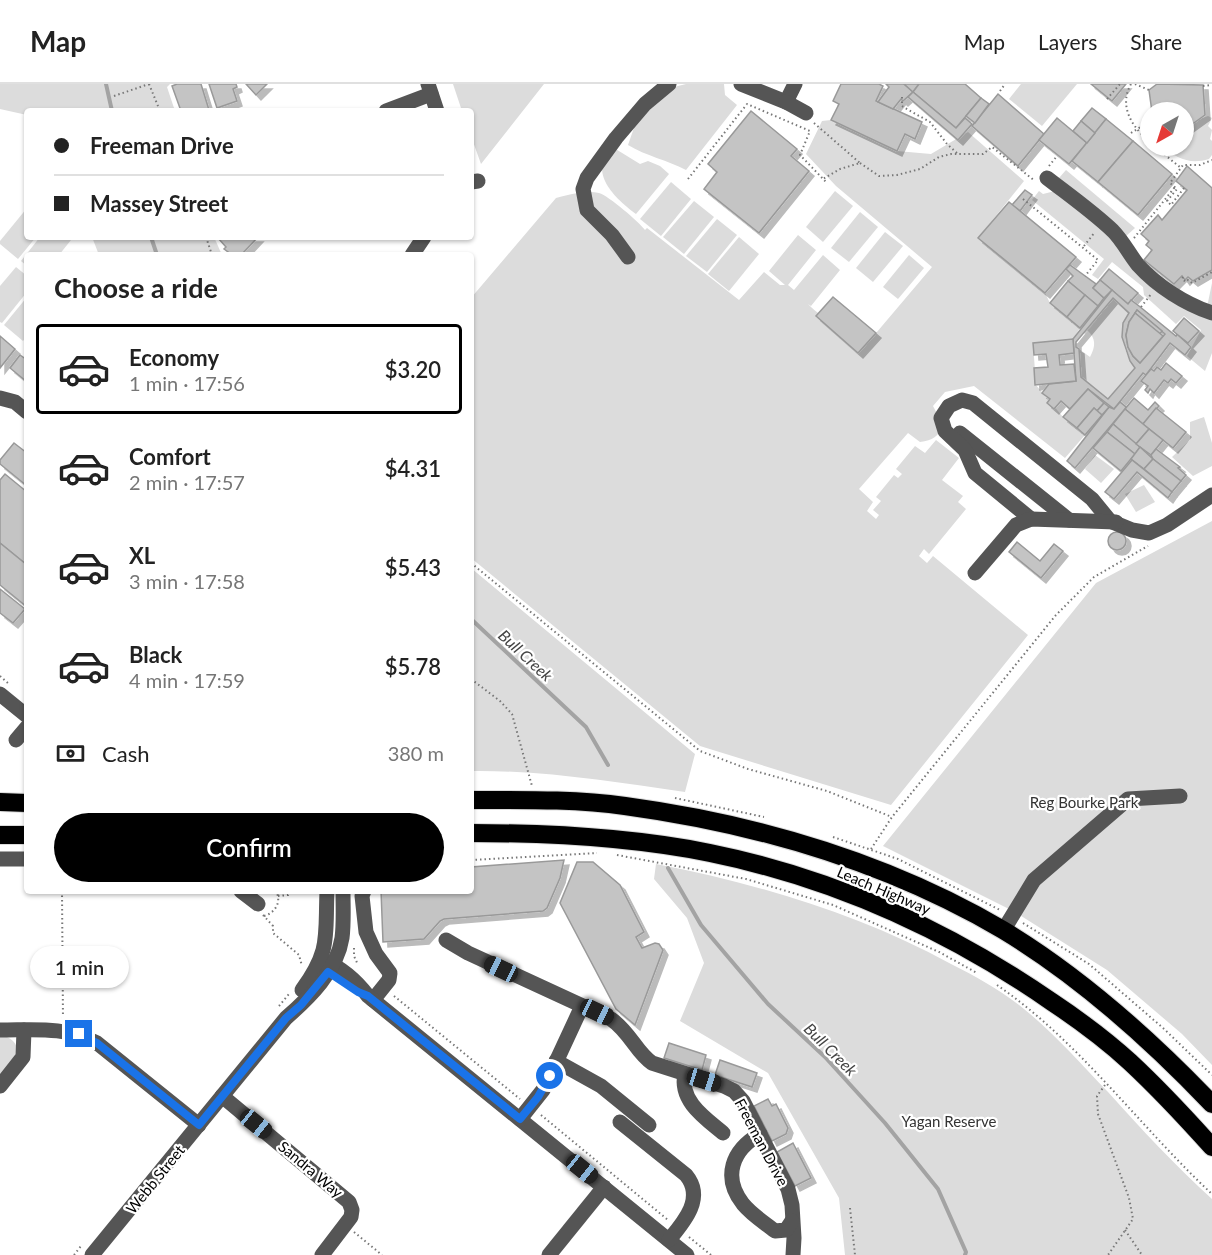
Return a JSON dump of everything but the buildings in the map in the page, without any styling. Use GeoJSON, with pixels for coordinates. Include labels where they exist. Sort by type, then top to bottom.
{"type":"FeatureCollection","features":[{"type":"Feature","properties":{"kind":"highway","name":"Leach Highway"},"geometry":{"type":"LineString","coordinates":[[474,800],[575,802],[624,806],[719,821],[795,841],[897,878],[1003,931],[1068,975],[1138,1030],[1212,1104]]}},
{"type":"Feature","properties":{"kind":"highway"},"geometry":{"type":"LineString","coordinates":[[0,802],[24,803]]}},
{"type":"Feature","properties":{"kind":"highway","name":"Leach Highway"},"geometry":{"type":"LineString","coordinates":[[474,835],[503,833],[586,836],[710,853],[802,877],[880,905],[966,947],[1070,1015],[1129,1061],[1212,1147]]}},
{"type":"Feature","properties":{"kind":"highway"},"geometry":{"type":"LineString","coordinates":[[0,836],[24,835]]}},
{"type":"Feature","properties":{"kind":"street"},"geometry":{"type":"LineString","coordinates":[[628,257],[612,235],[587,210],[583,189],[587,178],[616,138],[645,104],[669,84]]}},
{"type":"Feature","properties":{"kind":"street"},"geometry":{"type":"LineString","coordinates":[[741,84],[786,102],[807,116]]}},
{"type":"Feature","properties":{"kind":"street"},"geometry":{"type":"LineString","coordinates":[[786,102],[795,84]]}},
{"type":"Feature","properties":{"kind":"street"},"geometry":{"type":"LineString","coordinates":[[392,108],[430,89],[436,108]]}},
{"type":"Feature","properties":{"kind":"street"},"geometry":{"type":"LineString","coordinates":[[1042,180],[1102,222],[1124,243],[1140,267],[1159,283],[1191,304],[1212,312]]}},
{"type":"Feature","properties":{"kind":"street"},"geometry":{"type":"LineString","coordinates":[[0,398],[15,402],[24,410]]}},
{"type":"Feature","properties":{"kind":"street"},"geometry":{"type":"LineString","coordinates":[[941,418],[949,406],[962,400],[973,404],[1092,500],[1110,521],[1132,530],[1149,533],[1167,525],[1212,495]]}},
{"type":"Feature","properties":{"kind":"street"},"geometry":{"type":"LineString","coordinates":[[941,418],[945,431],[965,450],[975,473],[1031,519]]}},
{"type":"Feature","properties":{"kind":"street"},"geometry":{"type":"LineString","coordinates":[[941,418],[1069,520]]}},
{"type":"Feature","properties":{"kind":"street"},"geometry":{"type":"LineString","coordinates":[[975,573],[1016,525],[1031,519],[1110,521],[1144,525],[1162,519],[1212,484]]}},
{"type":"Feature","properties":{"kind":"street"},"geometry":{"type":"LineString","coordinates":[[0,694],[24,714]]}},
{"type":"Feature","properties":{"kind":"street"},"geometry":{"type":"LineString","coordinates":[[16,740],[24,731]]}},
{"type":"Feature","properties":{"kind":"street"},"geometry":{"type":"LineString","coordinates":[[1003,931],[1034,880],[1128,799],[1180,796]]}},
{"type":"Feature","properties":{"kind":"street"},"geometry":{"type":"LineString","coordinates":[[0,859],[24,859]]}},
{"type":"Feature","properties":{"kind":"street"},"geometry":{"type":"LineString","coordinates":[[245,894],[258,904]]}},
{"type":"Feature","properties":{"kind":"street"},"geometry":{"type":"LineString","coordinates":[[321,894],[326,907]]}},
{"type":"Feature","properties":{"kind":"street"},"geometry":{"type":"LineString","coordinates":[[327,894],[327,928],[321,967],[361,987],[371,998],[687,1255]]}},
{"type":"Feature","properties":{"kind":"street","name":"Webb Street"},"geometry":{"type":"LineString","coordinates":[[92,1255],[286,1018],[301,1005],[321,967],[341,941],[343,894]]}},
{"type":"Feature","properties":{"kind":"street"},"geometry":{"type":"LineString","coordinates":[[363,894],[366,932],[376,954],[390,973],[389,980],[371,998]]}},
{"type":"Feature","properties":{"kind":"street","name":"Freeman Drive"},"geometry":{"type":"LineString","coordinates":[[447,940],[455,947],[621,1025],[647,1059],[724,1086],[734,1092],[743,1101],[788,1189],[792,1205],[792,1221],[786,1244]]}},
{"type":"Feature","properties":{"kind":"street"},"geometry":{"type":"LineString","coordinates":[[520,1119],[543,1090],[582,1006]]}},
{"type":"Feature","properties":{"kind":"street"},"geometry":{"type":"LineString","coordinates":[[0,1030],[63,1030],[79,1034],[97,1043],[199,1125]]}},
{"type":"Feature","properties":{"kind":"street"},"geometry":{"type":"LineString","coordinates":[[0,1086],[23,1057],[24,1030]]}},
{"type":"Feature","properties":{"kind":"street"},"geometry":{"type":"LineString","coordinates":[[556,1061],[601,1086],[649,1125]]}},
{"type":"Feature","properties":{"kind":"street"},"geometry":{"type":"LineString","coordinates":[[685,1074],[684,1083],[691,1104],[697,1112],[723,1133]]}},
{"type":"Feature","properties":{"kind":"street","name":"Sandra Way"},"geometry":{"type":"LineString","coordinates":[[222,1096],[343,1194],[352,1209],[346,1225]]}},
{"type":"Feature","properties":{"kind":"street"},"geometry":{"type":"LineString","coordinates":[[620,1122],[694,1175],[692,1207],[669,1240]]}},
{"type":"Feature","properties":{"kind":"street"},"geometry":{"type":"LineString","coordinates":[[760,1134],[746,1144],[733,1161],[732,1178],[742,1203],[786,1244]]}},
{"type":"Feature","properties":{"kind":"street"},"geometry":{"type":"LineString","coordinates":[[549,1255],[604,1187]]}},
{"type":"Feature","properties":{"kind":"street"},"geometry":{"type":"LineString","coordinates":[[786,1244],[786,1230],[792,1221]]}},
{"type":"Feature","properties":{"kind":"street"},"geometry":{"type":"LineString","coordinates":[[322,1255],[346,1225]]}},
{"type":"Feature","properties":{"kind":"path"},"geometry":{"type":"LineString","coordinates":[[114,96],[149,84],[159,108]]}},
{"type":"Feature","properties":{"kind":"path"},"geometry":{"type":"LineString","coordinates":[[1000,90],[1005,84]]}},
{"type":"Feature","properties":{"kind":"path"},"geometry":{"type":"LineString","coordinates":[[1107,99],[1120,84]]}},
{"type":"Feature","properties":{"kind":"path"},"geometry":{"type":"LineString","coordinates":[[1140,132],[1129,120],[1126,107],[1128,90],[1133,84],[1149,90]]}},
{"type":"Feature","properties":{"kind":"path"},"geometry":{"type":"LineString","coordinates":[[1203,86],[1211,84],[1212,91]]}},
{"type":"Feature","properties":{"kind":"path"},"geometry":{"type":"LineString","coordinates":[[902,97],[902,106],[930,122],[958,154]]}},
{"type":"Feature","properties":{"kind":"path"},"geometry":{"type":"LineString","coordinates":[[688,178],[747,104],[810,131],[800,155],[827,183]]}},
{"type":"Feature","properties":{"kind":"path"},"geometry":{"type":"LineString","coordinates":[[807,116],[860,163],[879,176],[897,175],[920,169],[939,157],[951,154],[983,154],[992,147],[1042,180]]}},
{"type":"Feature","properties":{"kind":"path"},"geometry":{"type":"LineString","coordinates":[[1131,133],[1140,127]]}},
{"type":"Feature","properties":{"kind":"path"},"geometry":{"type":"LineString","coordinates":[[1166,156],[1181,168]]}},
{"type":"Feature","properties":{"kind":"path"},"geometry":{"type":"LineString","coordinates":[[1175,187],[1170,183],[1184,165],[1200,165],[1212,160]]}},
{"type":"Feature","properties":{"kind":"path"},"geometry":{"type":"LineString","coordinates":[[823,179],[840,169],[860,163]]}},
{"type":"Feature","properties":{"kind":"path"},"geometry":{"type":"LineString","coordinates":[[1175,187],[1177,189],[1167,201],[1171,205],[1184,188]]}},
{"type":"Feature","properties":{"kind":"path"},"geometry":{"type":"LineString","coordinates":[[1135,238],[1142,225],[1175,187]]}},
{"type":"Feature","properties":{"kind":"path"},"geometry":{"type":"LineString","coordinates":[[1023,199],[1098,260],[1085,276]]}},
{"type":"Feature","properties":{"kind":"path"},"geometry":{"type":"LineString","coordinates":[[1083,247],[1102,222]]}},
{"type":"Feature","properties":{"kind":"path"},"geometry":{"type":"LineString","coordinates":[[1183,277],[1182,279],[1186,282],[1188,280],[1192,283],[1212,272]]}},
{"type":"Feature","properties":{"kind":"path"},"geometry":{"type":"LineString","coordinates":[[1141,307],[1147,298]]}},
{"type":"Feature","properties":{"kind":"path"},"geometry":{"type":"LineString","coordinates":[[871,849],[892,817],[1056,615],[1094,577],[1153,543]]}},
{"type":"Feature","properties":{"kind":"path"},"geometry":{"type":"LineString","coordinates":[[474,565],[700,751],[748,769],[827,791],[892,817]]}},
{"type":"Feature","properties":{"kind":"path"},"geometry":{"type":"LineString","coordinates":[[474,681],[500,701],[512,714],[532,786]]}},
{"type":"Feature","properties":{"kind":"path"},"geometry":{"type":"LineString","coordinates":[[474,860],[604,853]]}},
{"type":"Feature","properties":{"kind":"path"},"geometry":{"type":"LineString","coordinates":[[615,855],[746,879],[833,905],[939,952],[980,975]]}},
{"type":"Feature","properties":{"kind":"path"},"geometry":{"type":"LineString","coordinates":[[62,894],[63,1030]]}},
{"type":"Feature","properties":{"kind":"path"},"geometry":{"type":"LineString","coordinates":[[278,896],[288,894]]}},
{"type":"Feature","properties":{"kind":"path"},"geometry":{"type":"LineString","coordinates":[[258,904],[263,916],[273,926],[273,933],[299,955],[321,967]]}},
{"type":"Feature","properties":{"kind":"path"},"geometry":{"type":"LineString","coordinates":[[991,981],[1024,1004],[1067,1042],[1212,1194]]}},
{"type":"Feature","properties":{"kind":"path"},"geometry":{"type":"LineString","coordinates":[[1105,1084],[1097,1096],[1098,1114],[1129,1198],[1133,1219],[1108,1255]]}},
{"type":"Feature","properties":{"kind":"path"},"geometry":{"type":"LineString","coordinates":[[850,1208],[855,1255]]}},
{"type":"Feature","properties":{"kind":"path"},"geometry":{"type":"LineString","coordinates":[[346,1225],[382,1255]]}},
{"type":"Feature","properties":{"kind":"path"},"geometry":{"type":"LineString","coordinates":[[1125,1230],[1142,1255]]}},
{"type":"Feature","properties":{"kind":"green space"},"geometry":{"type":"Polygon","coordinates":[[[0,84],[170,84],[167,87],[174,108],[24,108],[24,114],[0,109],[0,84]]]}},
{"type":"Feature","properties":{"kind":"green space"},"geometry":{"type":"Polygon","coordinates":[[[453,84],[544,84],[481,164],[474,144],[474,108],[461,108],[453,84]]]}},
{"type":"Feature","properties":{"kind":"green space"},"geometry":{"type":"Polygon","coordinates":[[[686,84],[724,84],[725,95],[737,105],[686,170],[628,145],[636,122],[674,87],[686,84]]]}},
{"type":"Feature","properties":{"kind":"green space"},"geometry":{"type":"Polygon","coordinates":[[[1021,84],[1077,84],[1042,126],[1009,99],[1021,84]]]}},
{"type":"Feature","properties":{"kind":"green space"},"geometry":{"type":"Polygon","coordinates":[[[1208,116],[1212,118],[1208,126],[1212,130],[1210,139],[1212,155],[1209,159],[1202,161],[1189,161],[1177,156],[1194,156],[1194,123],[1208,116]]]}},
{"type":"Feature","properties":{"kind":"green space"},"geometry":{"type":"Polygon","coordinates":[[[831,120],[897,151],[931,154],[968,132],[1024,181],[978,238],[1045,293],[1050,303],[1080,328],[1073,339],[1033,343],[1036,385],[1063,417],[1085,435],[1065,458],[974,386],[945,392],[933,406],[943,425],[937,435],[920,442],[908,433],[859,489],[873,502],[867,511],[876,519],[879,515],[873,510],[881,501],[876,497],[894,475],[898,478],[902,474],[896,469],[915,446],[925,453],[936,440],[959,458],[942,480],[963,496],[958,502],[966,509],[929,554],[924,549],[919,556],[927,563],[933,556],[1028,635],[891,805],[700,746],[474,560],[474,294],[556,198],[588,192],[604,195],[645,230],[647,228],[739,300],[764,272],[780,285],[785,285],[769,271],[798,235],[816,250],[788,285],[794,290],[823,255],[840,270],[811,306],[808,304],[829,320],[871,339],[932,267],[836,186],[806,154],[822,121],[831,120]]]}},
{"type":"Feature","properties":{"kind":"green space"},"geometry":{"type":"Polygon","coordinates":[[[614,148],[640,164],[648,161],[660,166],[669,174],[636,214],[613,193],[603,175],[602,166],[614,148]]]}},
{"type":"Feature","properties":{"kind":"green space"},"geometry":{"type":"Polygon","coordinates":[[[1066,170],[1135,228],[1125,237],[1059,178],[1066,170]]]}},
{"type":"Feature","properties":{"kind":"green space"},"geometry":{"type":"Polygon","coordinates":[[[671,182],[691,199],[661,236],[640,219],[671,182]]]}},
{"type":"Feature","properties":{"kind":"green space"},"geometry":{"type":"Polygon","coordinates":[[[835,191],[853,206],[823,242],[806,227],[835,191]]]}},
{"type":"Feature","properties":{"kind":"green space"},"geometry":{"type":"Polygon","coordinates":[[[1039,191],[1043,194],[1055,191],[1206,312],[1212,283],[1212,353],[1205,371],[1187,356],[1201,330],[1184,316],[1176,324],[1144,295],[1143,287],[1112,262],[1098,279],[1092,275],[1104,259],[1032,200],[1039,191]]]}},
{"type":"Feature","properties":{"kind":"green space"},"geometry":{"type":"Polygon","coordinates":[[[694,201],[714,217],[684,254],[663,237],[694,201]]]}},
{"type":"Feature","properties":{"kind":"green space"},"geometry":{"type":"Polygon","coordinates":[[[24,212],[24,240],[34,240],[18,259],[0,244],[24,212]]]}},
{"type":"Feature","properties":{"kind":"green space"},"geometry":{"type":"Polygon","coordinates":[[[860,212],[878,227],[849,262],[831,248],[860,212]]]}},
{"type":"Feature","properties":{"kind":"green space"},"geometry":{"type":"Polygon","coordinates":[[[717,219],[737,235],[707,272],[686,256],[717,219]]]}},
{"type":"Feature","properties":{"kind":"green space"},"geometry":{"type":"Polygon","coordinates":[[[885,232],[903,246],[873,282],[856,268],[885,232]]]}},
{"type":"Feature","properties":{"kind":"green space"},"geometry":{"type":"Polygon","coordinates":[[[739,237],[759,254],[729,291],[708,274],[739,237]]]}},
{"type":"Feature","properties":{"kind":"green space"},"geometry":{"type":"Polygon","coordinates":[[[38,240],[71,240],[61,252],[28,252],[38,240]]]}},
{"type":"Feature","properties":{"kind":"green space"},"geometry":{"type":"Polygon","coordinates":[[[93,240],[215,240],[221,252],[98,252],[93,240]]]}},
{"type":"Feature","properties":{"kind":"green space"},"geometry":{"type":"Polygon","coordinates":[[[909,255],[924,268],[898,299],[883,287],[909,255]]]}},
{"type":"Feature","properties":{"kind":"green space"},"geometry":{"type":"Polygon","coordinates":[[[16,267],[24,274],[24,296],[2,323],[0,322],[0,286],[16,267]]]}},
{"type":"Feature","properties":{"kind":"green space"},"geometry":{"type":"Polygon","coordinates":[[[1113,298],[1129,313],[1124,327],[1123,341],[1127,355],[1135,368],[1108,399],[1081,377],[1079,349],[1090,357],[1094,342],[1087,330],[1113,298]]]}},
{"type":"Feature","properties":{"kind":"green space"},"geometry":{"type":"Polygon","coordinates":[[[24,301],[23,341],[4,325],[24,301]]]}},
{"type":"Feature","properties":{"kind":"green space"},"geometry":{"type":"Polygon","coordinates":[[[1204,417],[1212,443],[1212,466],[1193,476],[1172,457],[1190,440],[1190,422],[1204,417]]]}},
{"type":"Feature","properties":{"kind":"green space"},"geometry":{"type":"Polygon","coordinates":[[[1095,455],[1114,469],[1101,483],[1085,469],[1095,455]]]}},
{"type":"Feature","properties":{"kind":"green space"},"geometry":{"type":"Polygon","coordinates":[[[1144,485],[1155,502],[1136,512],[1125,494],[1144,485]]]}},
{"type":"Feature","properties":{"kind":"green space","name":"Reg Bourke Park"},"geometry":{"type":"Polygon","coordinates":[[[1212,521],[1212,1065],[1182,1034],[1107,970],[1015,912],[883,846],[1096,583],[1212,521]]]}},
{"type":"Feature","properties":{"kind":"green space"},"geometry":{"type":"Polygon","coordinates":[[[474,570],[695,754],[685,792],[552,775],[474,771],[474,570]]]}},
{"type":"Feature","properties":{"kind":"green space","name":"Yagan Reserve"},"geometry":{"type":"Polygon","coordinates":[[[656,864],[770,891],[844,916],[916,946],[1007,996],[1057,1039],[1158,1147],[1212,1199],[1212,1255],[845,1255],[839,1198],[768,1073],[680,1021],[704,963],[687,918],[654,879],[656,864]]]}},
{"type":"Feature","properties":{"kind":"green space"},"geometry":{"type":"Polygon","coordinates":[[[4,1036],[14,1042],[18,1051],[0,1078],[0,1037],[4,1036]]]}},
{"type":"Feature","properties":{"kind":"waterway","name":"Bull Creek"},"geometry":{"type":"LineString","coordinates":[[106,84],[111,108]]}},
{"type":"Feature","properties":{"kind":"waterway","name":"Bull Creek"},"geometry":{"type":"LineString","coordinates":[[152,240],[156,252]]}},
{"type":"Feature","properties":{"kind":"waterway","name":"Bull Creek"},"geometry":{"type":"LineString","coordinates":[[474,622],[586,727],[608,765]]}},
{"type":"Feature","properties":{"kind":"waterway","name":"Bull Creek"},"geometry":{"type":"LineString","coordinates":[[668,868],[701,925],[768,1004],[825,1057],[885,1123],[938,1189],[966,1252],[965,1255]]}},
{"type":"Feature","properties":{"kind":"route"},"geometry":{"type":"LineString","coordinates":[[79,1034],[97,1043],[199,1125],[286,1018],[301,1005],[328,972],[368,996],[520,1119],[543,1090],[550,1076]]}}]}
